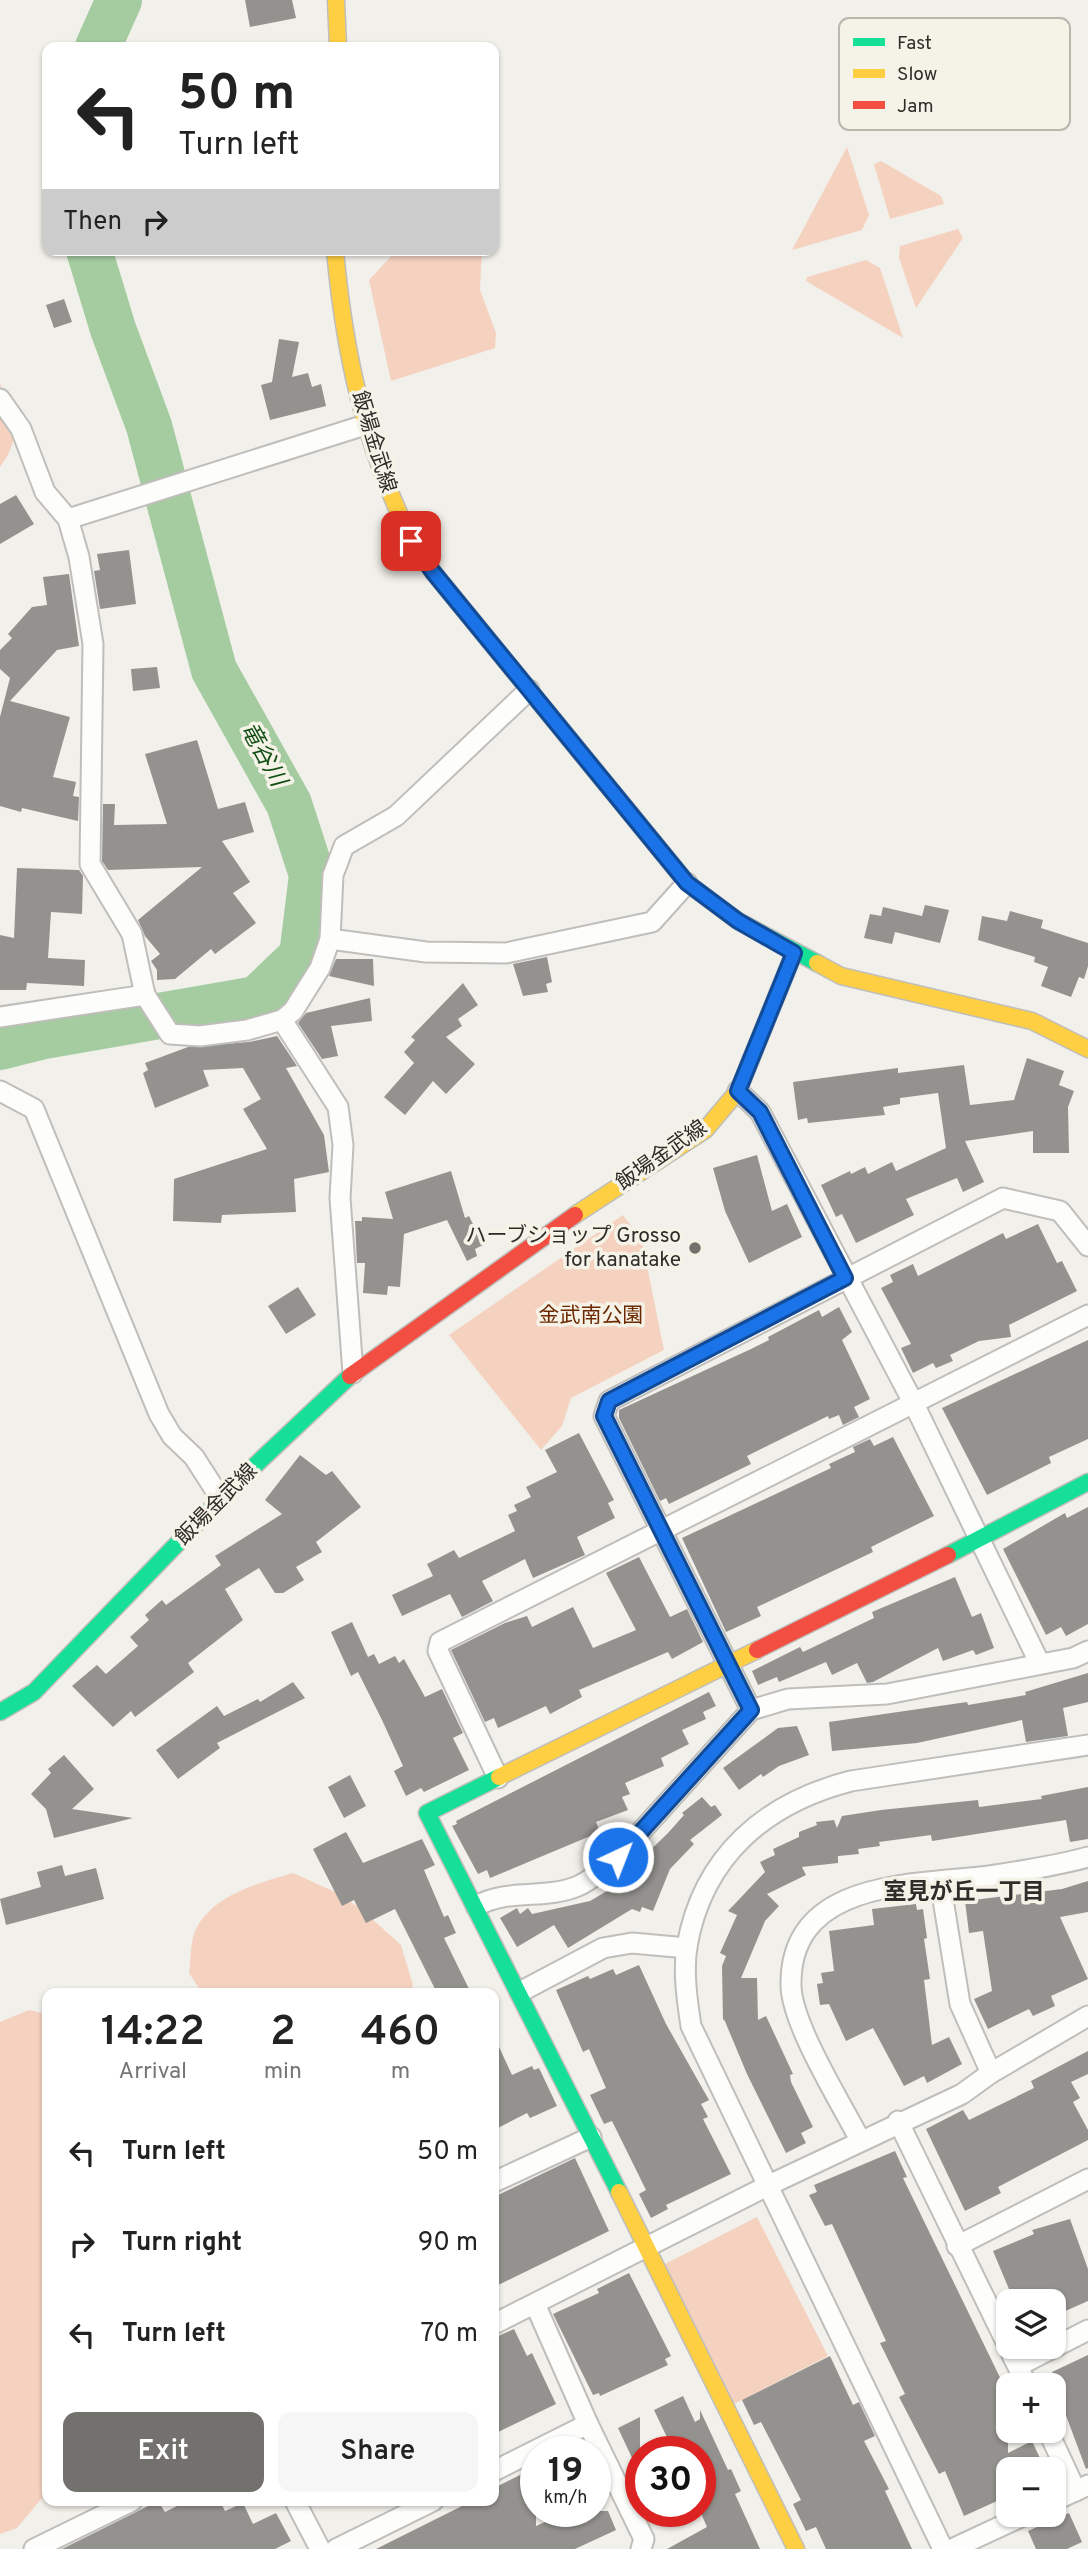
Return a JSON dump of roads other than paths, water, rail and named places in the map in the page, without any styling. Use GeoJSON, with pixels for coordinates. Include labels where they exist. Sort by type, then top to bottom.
{"type":"FeatureCollection","features":[{"type":"Feature","properties":{"kind":"main road"},"geometry":{"type":"LineString","coordinates":[[336,0],[338,42]]}},
{"type":"Feature","properties":{"kind":"main road","name":"飯場金武線"},"geometry":{"type":"LineString","coordinates":[[0,1712],[34,1692],[221,1499],[353,1373],[553,1230],[705,1130],[738,1091],[794,953],[738,921],[687,883],[411,541],[393,507],[365,425],[342,313],[336,256]]}},
{"type":"Feature","properties":{"kind":"main road"},"geometry":{"type":"LineString","coordinates":[[794,953],[841,976],[1032,1021],[1088,1049]]}},
{"type":"Feature","properties":{"kind":"main road"},"geometry":{"type":"LineString","coordinates":[[796,2549],[520,1992],[427,1814],[979,1540],[1088,1482]]}},
{"type":"Feature","properties":{"kind":"street"},"geometry":{"type":"LineString","coordinates":[[0,399],[21,429],[45,492],[68,519],[79,557],[93,644],[90,864],[132,934],[145,995],[170,1034],[220,1035],[282,1020],[293,1011],[320,968],[330,939],[333,875],[344,846],[396,816],[529,690]]}},
{"type":"Feature","properties":{"kind":"street"},"geometry":{"type":"LineString","coordinates":[[68,519],[365,425]]}},
{"type":"Feature","properties":{"kind":"street"},"geometry":{"type":"LineString","coordinates":[[330,939],[426,952],[506,953],[652,922],[687,883]]}},
{"type":"Feature","properties":{"kind":"street"},"geometry":{"type":"LineString","coordinates":[[0,1017],[145,995]]}},
{"type":"Feature","properties":{"kind":"street"},"geometry":{"type":"LineString","coordinates":[[282,1020],[338,1107],[343,1145],[340,1198],[353,1373]]}},
{"type":"Feature","properties":{"kind":"street"},"geometry":{"type":"LineString","coordinates":[[0,1091],[34,1109],[159,1414],[172,1436],[194,1457],[221,1499]]}},
{"type":"Feature","properties":{"kind":"street"},"geometry":{"type":"LineString","coordinates":[[738,1091],[760,1112],[845,1278],[914,1404],[1039,1662]]}},
{"type":"Feature","properties":{"kind":"street"},"geometry":{"type":"LineString","coordinates":[[751,1710],[604,1416],[609,1401],[1003,1198],[1060,1211],[1088,1245]]}},
{"type":"Feature","properties":{"kind":"street"},"geometry":{"type":"LineString","coordinates":[[498,1778],[438,1651],[440,1642],[1088,1315]]}},
{"type":"Feature","properties":{"kind":"street"},"geometry":{"type":"LineString","coordinates":[[476,1906],[493,1897],[554,1892],[578,1886],[599,1872],[618,1857],[751,1710],[788,1699],[887,1694],[981,1677],[1039,1662],[1073,1658],[1088,1651]]}},
{"type":"Feature","properties":{"kind":"street"},"geometry":{"type":"LineString","coordinates":[[943,2549],[691,2026],[686,1988],[687,1948],[699,1901],[720,1864],[757,1825],[790,1802],[819,1789],[850,1781],[1088,1745]]}},
{"type":"Feature","properties":{"kind":"street"},"geometry":{"type":"LineString","coordinates":[[860,2140],[799,2020],[791,1986],[799,1942],[824,1911],[870,1890],[990,1875],[1088,1857]]}},
{"type":"Feature","properties":{"kind":"street"},"geometry":{"type":"LineString","coordinates":[[940,1881],[960,2004],[990,2073]]}},
{"type":"Feature","properties":{"kind":"street"},"geometry":{"type":"LineString","coordinates":[[520,1992],[603,1948],[632,1943],[687,1948]]}},
{"type":"Feature","properties":{"kind":"street"},"geometry":{"type":"LineString","coordinates":[[499,2322],[860,2140],[962,2094],[990,2073],[1088,2015]]}},
{"type":"Feature","properties":{"kind":"street"},"geometry":{"type":"LineString","coordinates":[[898,2122],[996,2322]]}},
{"type":"Feature","properties":{"kind":"street"},"geometry":{"type":"LineString","coordinates":[[499,2180],[591,2137]]}},
{"type":"Feature","properties":{"kind":"street"},"geometry":{"type":"LineString","coordinates":[[957,2246],[1088,2179]]}},
{"type":"Feature","properties":{"kind":"street"},"geometry":{"type":"LineString","coordinates":[[535,2304],[588,2424],[644,2539],[642,2549]]}},
{"type":"Feature","properties":{"kind":"street"},"geometry":{"type":"LineString","coordinates":[[1018,2366],[1088,2330]]}},
{"type":"Feature","properties":{"kind":"street"},"geometry":{"type":"LineString","coordinates":[[1014,2359],[1021,2373]]}},
{"type":"Feature","properties":{"kind":"street"},"geometry":{"type":"LineString","coordinates":[[499,2468],[588,2424]]}},
{"type":"Feature","properties":{"kind":"street"},"geometry":{"type":"LineString","coordinates":[[1055,2443],[1082,2488],[1066,2495]]}},
{"type":"Feature","properties":{"kind":"street"},"geometry":{"type":"LineString","coordinates":[[34,2549],[122,2506]]}},
{"type":"Feature","properties":{"kind":"street"},"geometry":{"type":"LineString","coordinates":[[298,2506],[320,2549]]}},
{"type":"Feature","properties":{"kind":"street"},"geometry":{"type":"LineString","coordinates":[[336,2549],[423,2506]]}},
{"type":"Feature","properties":{"kind":"street"},"geometry":{"type":"LineString","coordinates":[[952,2549],[999,2527]]}},
{"type":"Feature","properties":{"kind":"waterway","name":"竜谷川"},"geometry":{"type":"LineString","coordinates":[[100,42],[119,0]]}},
{"type":"Feature","properties":{"kind":"waterway","name":"竜谷川"},"geometry":{"type":"LineString","coordinates":[[0,1047],[44,1036],[257,999],[302,956],[312,875],[289,804],[214,670],[149,426],[113,329],[91,256]]}},
{"type":"Feature","properties":{"kind":"place","name":"ハーブショップ Grosso for kanatake"},"geometry":{"type":"Point","coordinates":[695,1248]}},
{"type":"Feature","properties":{"kind":"district","name":"室見が丘一丁目"},"geometry":{"type":"Point","coordinates":[964,1893]}},
{"type":"Feature","properties":{"kind":"park label","name":"金武南公園"},"geometry":{"type":"Point","coordinates":[591,1316]}}]}
